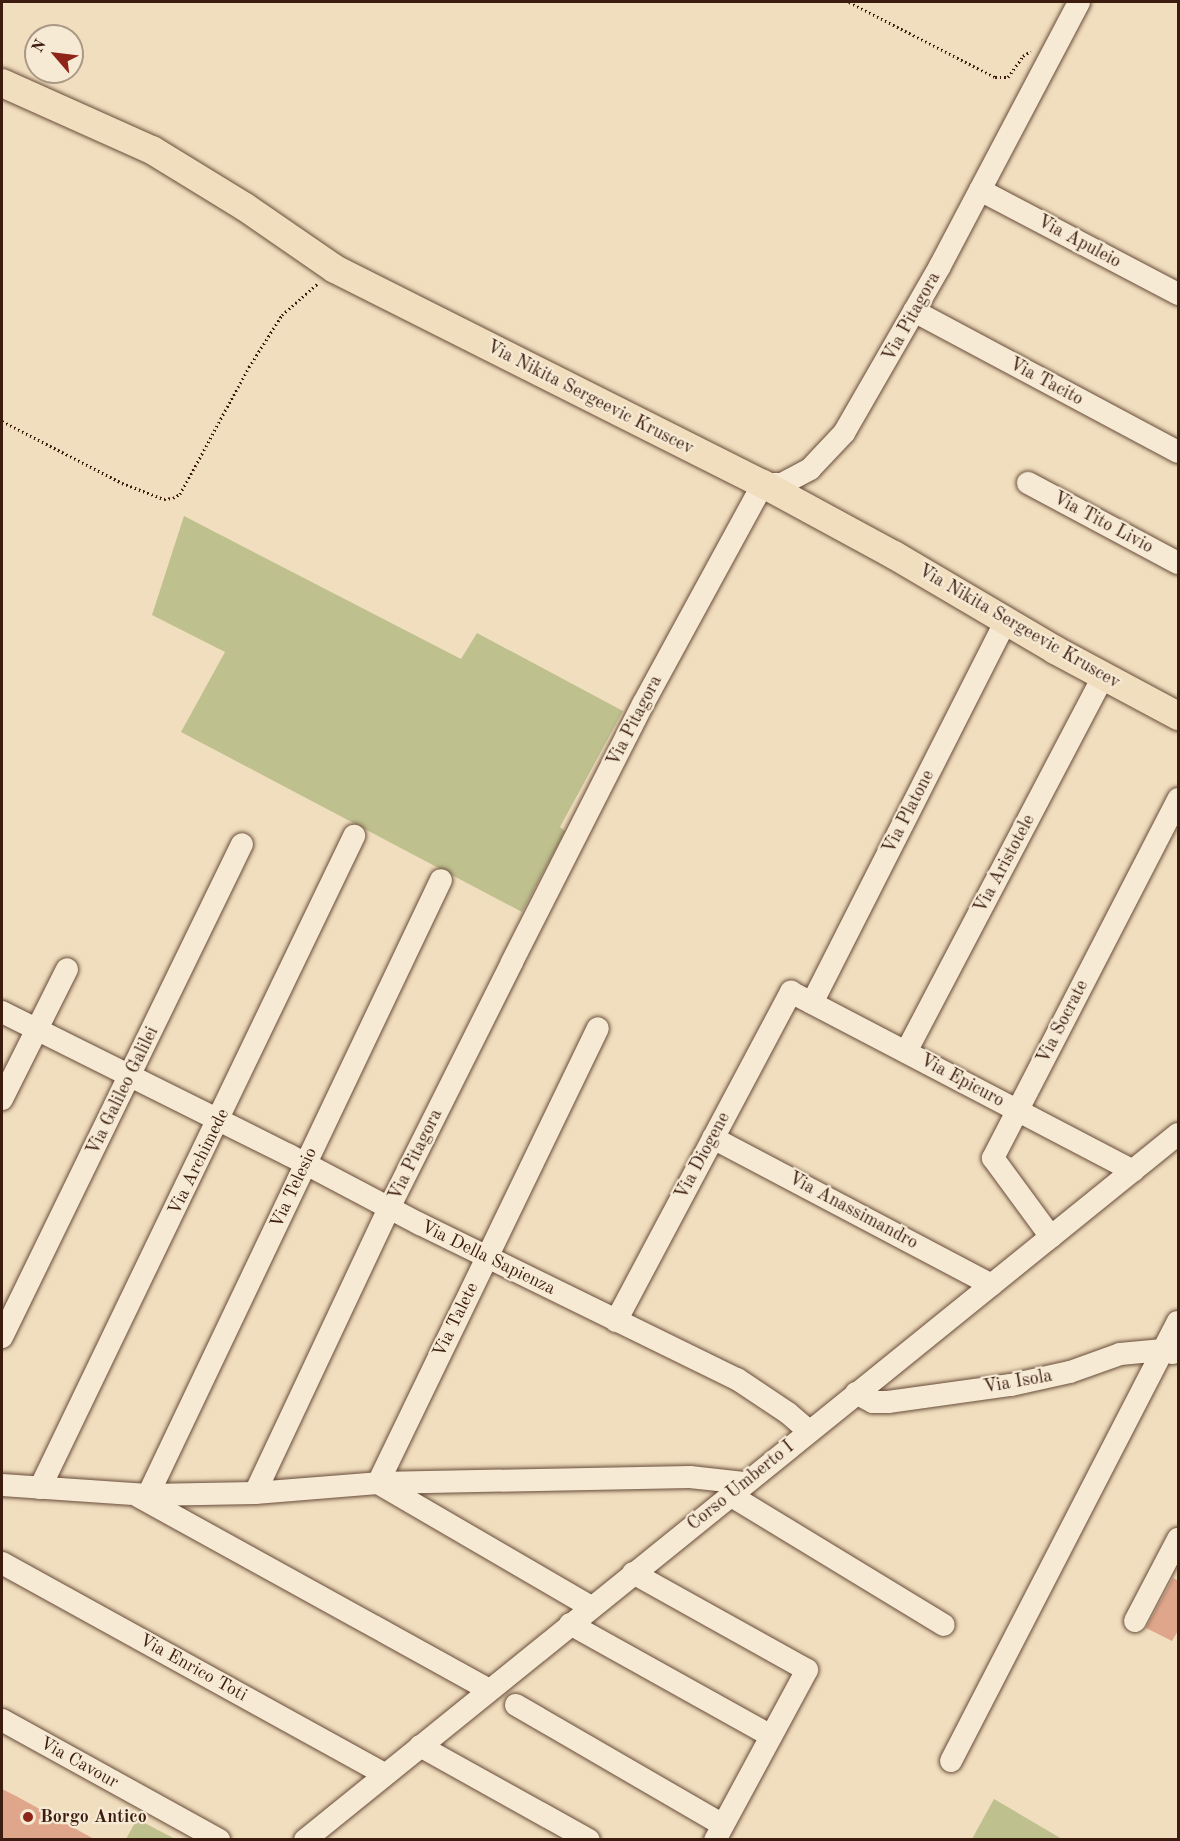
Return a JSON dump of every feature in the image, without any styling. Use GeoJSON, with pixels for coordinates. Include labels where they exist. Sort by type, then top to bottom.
{"type":"FeatureCollection","features":[{"type":"Feature","properties":{"kind":"main road","name":"Via Nikita Sergeevic Kruscev"},"geometry":{"type":"LineString","coordinates":[[2,83],[161,154],[245,207],[335,269],[763,484],[894,555],[1103,676],[1179,716]]}},
{"type":"Feature","properties":{"kind":"street","name":"Via Pitagora"},"geometry":{"type":"LineString","coordinates":[[255,1493],[389,1208],[642,704],[763,484],[782,484],[810,469],[844,433],[915,311],[1079,2]]}},
{"type":"Feature","properties":{"kind":"street","name":"Via Apuleio"},"geometry":{"type":"LineString","coordinates":[[980,190],[1179,294]]}},
{"type":"Feature","properties":{"kind":"street","name":"Via Tacito"},"geometry":{"type":"LineString","coordinates":[[915,311],[1179,452]]}},
{"type":"Feature","properties":{"kind":"street","name":"Via Tito Livio"},"geometry":{"type":"LineString","coordinates":[[1028,483],[1179,564]]}},
{"type":"Feature","properties":{"kind":"street","name":"Via Platone"},"geometry":{"type":"LineString","coordinates":[[812,1003],[1006,621]]}},
{"type":"Feature","properties":{"kind":"street","name":"Via Aristotele"},"geometry":{"type":"LineString","coordinates":[[906,1052],[1103,676]]}},
{"type":"Feature","properties":{"kind":"street","name":"Via Socrate"},"geometry":{"type":"LineString","coordinates":[[1051,1237],[993,1158],[1179,799]]}},
{"type":"Feature","properties":{"kind":"street","name":"Via Archimede"},"geometry":{"type":"LineString","coordinates":[[40,1488],[354,836]]}},
{"type":"Feature","properties":{"kind":"street","name":"Via Galileo Galilei"},"geometry":{"type":"LineString","coordinates":[[2,1337],[131,1077],[242,844]]}},
{"type":"Feature","properties":{"kind":"street","name":"Via Telesio"},"geometry":{"type":"LineString","coordinates":[[142,1495],[306,1164],[441,880]]}},
{"type":"Feature","properties":{"kind":"street"},"geometry":{"type":"LineString","coordinates":[[2,1099],[67,969]]}},
{"type":"Feature","properties":{"kind":"street","name":"Via Epicuro"},"geometry":{"type":"LineString","coordinates":[[791,992],[1132,1171]]}},
{"type":"Feature","properties":{"kind":"street","name":"Via Diogene"},"geometry":{"type":"LineString","coordinates":[[616,1320],[791,992]]}},
{"type":"Feature","properties":{"kind":"street","name":"Via Della Sapienza"},"geometry":{"type":"LineString","coordinates":[[2,1012],[486,1257],[737,1379],[788,1413],[808,1431]]}},
{"type":"Feature","properties":{"kind":"street","name":"Via Talete"},"geometry":{"type":"LineString","coordinates":[[378,1482],[597,1028]]}},
{"type":"Feature","properties":{"kind":"street","name":"Via Anassimandro"},"geometry":{"type":"LineString","coordinates":[[713,1138],[992,1285]]}},
{"type":"Feature","properties":{"kind":"street","name":"Corso Umberto I"},"geometry":{"type":"LineString","coordinates":[[304,1839],[1132,1171],[1174,1143]]}},
{"type":"Feature","properties":{"kind":"street"},"geometry":{"type":"LineString","coordinates":[[951,1761],[1171,1352],[1179,1322]]}},
{"type":"Feature","properties":{"kind":"street","name":"Via Isola"},"geometry":{"type":"LineString","coordinates":[[856,1393],[873,1402],[888,1402],[1011,1385],[1070,1372],[1120,1354],[1171,1352]]}},
{"type":"Feature","properties":{"kind":"street"},"geometry":{"type":"LineString","coordinates":[[2,1485],[142,1495],[255,1493],[378,1482],[690,1478],[737,1489],[944,1624]]}},
{"type":"Feature","properties":{"kind":"street"},"geometry":{"type":"LineString","coordinates":[[378,1482],[591,1607]]}},
{"type":"Feature","properties":{"kind":"street"},"geometry":{"type":"LineString","coordinates":[[142,1495],[489,1690]]}},
{"type":"Feature","properties":{"kind":"street"},"geometry":{"type":"LineString","coordinates":[[1135,1621],[1179,1539]]}},
{"type":"Feature","properties":{"kind":"street","name":"Via Enrico Toti"},"geometry":{"type":"LineString","coordinates":[[2,1563],[385,1774]]}},
{"type":"Feature","properties":{"kind":"street"},"geometry":{"type":"LineString","coordinates":[[516,1705],[719,1832],[807,1670],[633,1573]]}},
{"type":"Feature","properties":{"kind":"street"},"geometry":{"type":"LineString","coordinates":[[570,1624],[771,1736]]}},
{"type":"Feature","properties":{"kind":"street","name":"Via Cavour"},"geometry":{"type":"LineString","coordinates":[[2,1720],[219,1839]]}},
{"type":"Feature","properties":{"kind":"street"},"geometry":{"type":"LineString","coordinates":[[420,1746],[589,1839]]}},
{"type":"Feature","properties":{"kind":"path"},"geometry":{"type":"LineString","coordinates":[[849,2],[995,77],[1008,77],[1023,56],[1033,50],[1050,55]]}},
{"type":"Feature","properties":{"kind":"path"},"geometry":{"type":"LineString","coordinates":[[2,422],[122,483],[164,499],[173,498],[180,494],[249,367],[282,315],[335,269]]}},
{"type":"Feature","properties":{"kind":"green space"},"geometry":{"type":"Polygon","coordinates":[[[184,516],[461,659],[477,633],[623,711],[560,827],[565,831],[522,912],[181,732],[225,652],[152,615],[184,516]]]}},
{"type":"Feature","properties":{"kind":"green space"},"geometry":{"type":"Polygon","coordinates":[[[994,1799],[1062,1839],[972,1839],[994,1799]]]}},
{"type":"Feature","properties":{"kind":"green space"},"geometry":{"type":"Polygon","coordinates":[[[137,1819],[175,1839],[126,1839],[137,1819]]]}},
{"type":"Feature","properties":{"kind":"building"},"geometry":{"type":"Polygon","coordinates":[[[1173,1578],[1179,1581],[1179,1629],[1172,1641],[1146,1628],[1173,1578]]]}},
{"type":"Feature","properties":{"kind":"building","name":"Borgo Antico"},"geometry":{"type":"Polygon","coordinates":[[[2,1789],[16,1796],[94,1839],[2,1839],[2,1789]]]}},
{"type":"Feature","properties":{"kind":"place","name":"Borgo Antico"},"geometry":{"type":"Point","coordinates":[28,1817]}}]}
